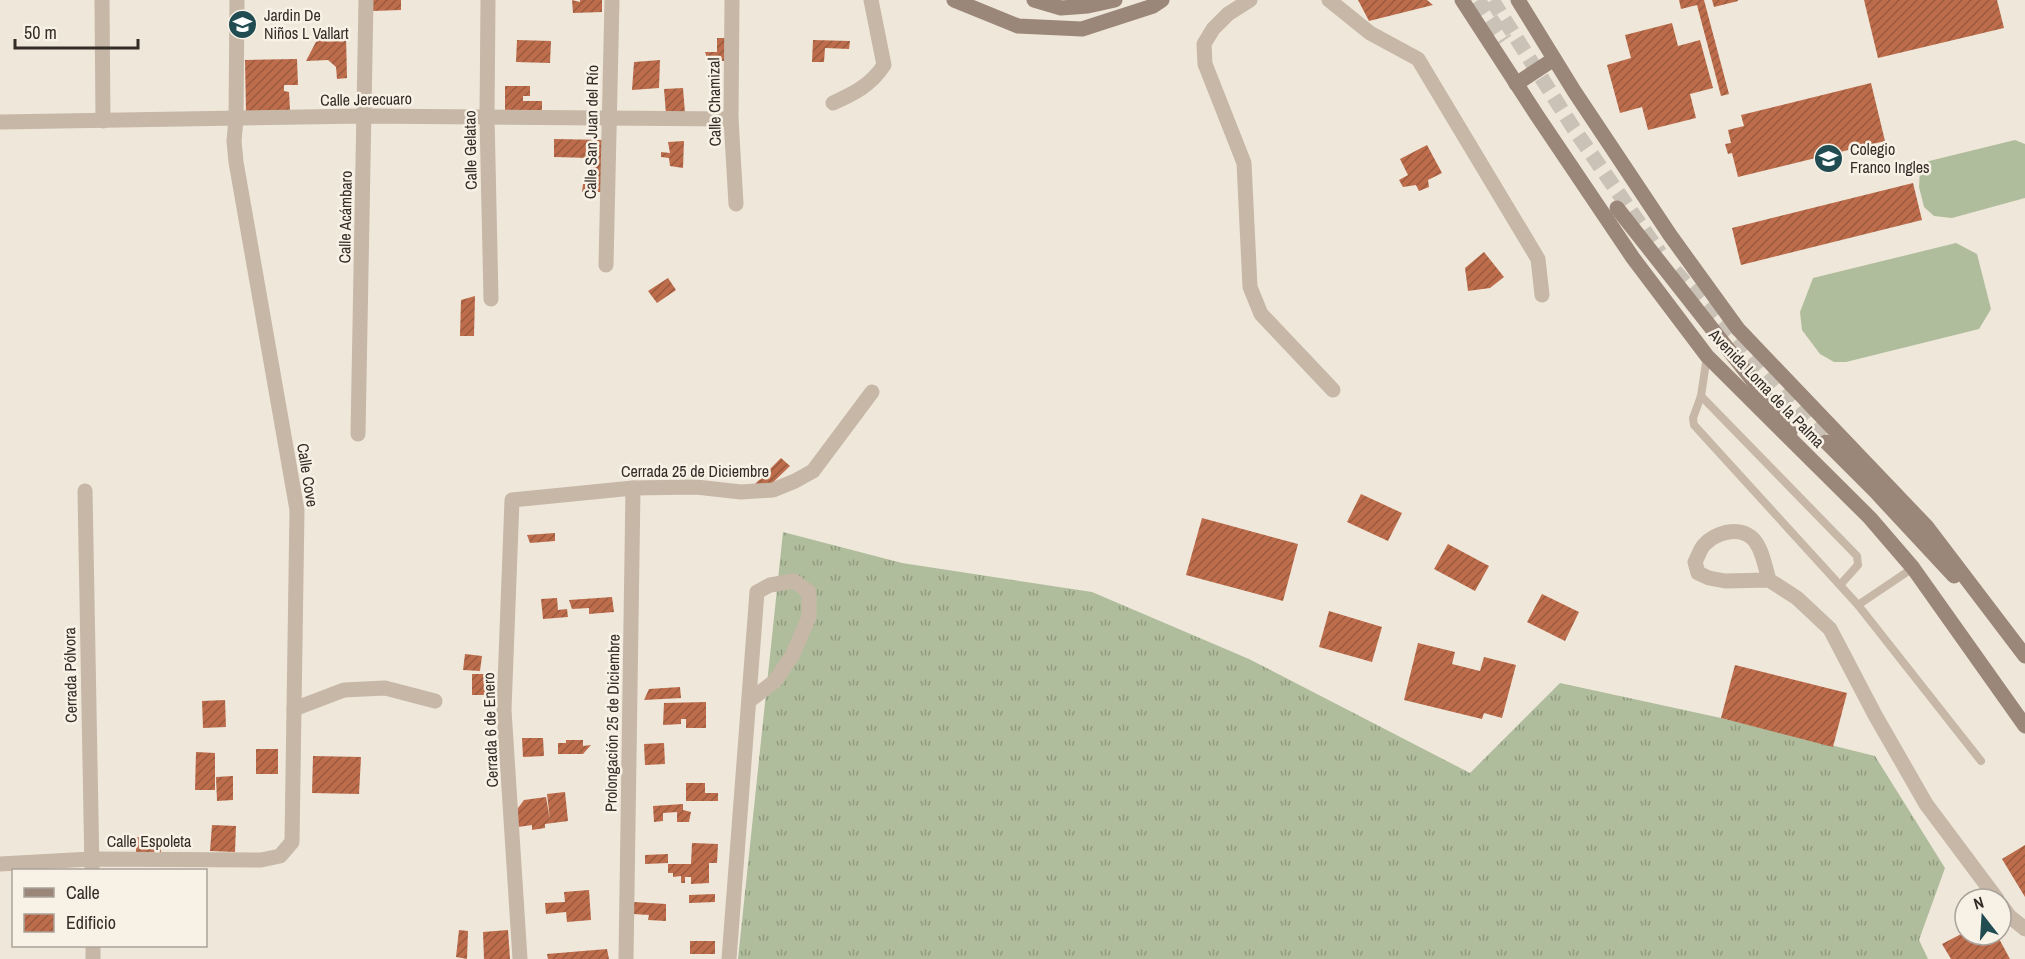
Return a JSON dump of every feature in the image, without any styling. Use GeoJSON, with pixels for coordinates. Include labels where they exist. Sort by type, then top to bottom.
{"type":"FeatureCollection","features":[{"type":"Feature","properties":{"kind":"main road"},"geometry":{"type":"LineString","coordinates":[[954,0],[1018,26],[1082,29],[1153,6],[1162,0]]}},
{"type":"Feature","properties":{"kind":"main road"},"geometry":{"type":"LineString","coordinates":[[1034,0],[1061,8],[1088,6],[1115,0]]}},
{"type":"Feature","properties":{"kind":"main road","name":"Avenida Loma de la Palma"},"geometry":{"type":"LineString","coordinates":[[1462,0],[1633,258],[1707,356],[1870,518],[1913,568],[2025,726]]}},
{"type":"Feature","properties":{"kind":"main road","name":"Avenida Loma de la Palma"},"geometry":{"type":"LineString","coordinates":[[1518,0],[1554,59],[1670,235],[1738,328],[1927,527],[2023,653]]}},
{"type":"Feature","properties":{"kind":"main road"},"geometry":{"type":"LineString","coordinates":[[1516,84],[1554,59]]}},
{"type":"Feature","properties":{"kind":"main road"},"geometry":{"type":"LineString","coordinates":[[1617,208],[1780,416],[1801,451]]}},
{"type":"Feature","properties":{"kind":"main road"},"geometry":{"type":"LineString","coordinates":[[1826,442],[1875,491],[2023,653]]}},
{"type":"Feature","properties":{"kind":"street"},"geometry":{"type":"LineString","coordinates":[[102,0],[103,121]]}},
{"type":"Feature","properties":{"kind":"street","name":"Calle Cove"},"geometry":{"type":"LineString","coordinates":[[237,0],[234,141],[236,162],[297,510],[292,842]]}},
{"type":"Feature","properties":{"kind":"street","name":"Calle Acámbaro"},"geometry":{"type":"LineString","coordinates":[[358,434],[366,0]]}},
{"type":"Feature","properties":{"kind":"street","name":"Calle Gelatao"},"geometry":{"type":"LineString","coordinates":[[488,0],[487,116],[491,299]]}},
{"type":"Feature","properties":{"kind":"street","name":"Calle San Juan del Río"},"geometry":{"type":"LineString","coordinates":[[606,265],[612,0]]}},
{"type":"Feature","properties":{"kind":"street","name":"Calle Chamizal"},"geometry":{"type":"LineString","coordinates":[[732,0],[731,118],[736,204]]}},
{"type":"Feature","properties":{"kind":"street"},"geometry":{"type":"LineString","coordinates":[[833,103],[859,92],[876,78],[885,65],[871,0]]}},
{"type":"Feature","properties":{"kind":"street"},"geometry":{"type":"LineString","coordinates":[[1250,0],[1228,14],[1204,44],[1205,64],[1244,163],[1250,287],[1261,314],[1333,390]]}},
{"type":"Feature","properties":{"kind":"street"},"geometry":{"type":"LineString","coordinates":[[1329,0],[1370,33],[1418,59],[1538,259],[1542,295]]}},
{"type":"Feature","properties":{"kind":"street","name":"Calle Jerecuaro"},"geometry":{"type":"LineString","coordinates":[[0,122],[365,116],[731,118]]}},
{"type":"Feature","properties":{"kind":"street","name":"Cerrada 25 de Diciembre"},"geometry":{"type":"LineString","coordinates":[[512,500],[633,488],[696,487],[741,492],[773,490],[795,482],[813,471],[872,392]]}},
{"type":"Feature","properties":{"kind":"street","name":"Prolongación 25 de Diciembre"},"geometry":{"type":"LineString","coordinates":[[626,959],[633,488]]}},
{"type":"Feature","properties":{"kind":"street","name":"Cerrada Pólvora"},"geometry":{"type":"LineString","coordinates":[[85,491],[92,865]]}},
{"type":"Feature","properties":{"kind":"street","name":"Cerrada 6 de Enero"},"geometry":{"type":"LineString","coordinates":[[512,500],[504,710],[520,959]]}},
{"type":"Feature","properties":{"kind":"street"},"geometry":{"type":"LineString","coordinates":[[1769,580],[1761,553],[1752,537],[1740,531],[1721,533],[1704,545],[1695,562],[1698,573],[1709,579],[1769,580],[1797,598],[1830,629],[1875,715],[1926,804],[1987,887]]}},
{"type":"Feature","properties":{"kind":"street"},"geometry":{"type":"LineString","coordinates":[[729,959],[749,700],[758,592],[770,585],[794,581],[809,592],[809,617],[794,654],[775,681],[749,700]]}},
{"type":"Feature","properties":{"kind":"street"},"geometry":{"type":"LineString","coordinates":[[294,709],[344,690],[385,688],[435,701]]}},
{"type":"Feature","properties":{"kind":"street","name":"Calle Espoleta"},"geometry":{"type":"LineString","coordinates":[[0,864],[92,865],[261,860],[280,856],[292,842]]}},
{"type":"Feature","properties":{"kind":"street"},"geometry":{"type":"LineString","coordinates":[[2013,920],[2025,930]]}},
{"type":"Feature","properties":{"kind":"lane"},"geometry":{"type":"LineString","coordinates":[[1707,356],[1701,396],[1693,418],[1694,425],[1858,605],[1981,761]]}},
{"type":"Feature","properties":{"kind":"lane"},"geometry":{"type":"LineString","coordinates":[[1701,396],[1857,556],[1858,565],[1840,585]]}},
{"type":"Feature","properties":{"kind":"lane"},"geometry":{"type":"LineString","coordinates":[[1858,605],[1913,568]]}},
{"type":"Feature","properties":{"kind":"green space"},"geometry":{"type":"Polygon","coordinates":[[[2015,140],[2025,144],[2025,198],[1952,218],[1934,216],[1924,207],[1919,187],[1920,169],[1929,161],[2015,140]]]}},
{"type":"Feature","properties":{"kind":"green space"},"geometry":{"type":"Polygon","coordinates":[[[1956,243],[1977,254],[1991,309],[1979,329],[1846,362],[1834,362],[1820,354],[1802,330],[1800,312],[1813,278],[1956,243]]]}},
{"type":"Feature","properties":{"kind":"green space"},"geometry":{"type":"Polygon","coordinates":[[[783,532],[902,563],[1092,592],[1249,659],[1470,773],[1560,683],[1721,718],[1875,756],[1945,868],[1919,940],[1928,959],[738,959],[783,532]]]}},
{"type":"Feature","properties":{"kind":"building"},"geometry":{"type":"Polygon","coordinates":[[[372,0],[401,0],[401,10],[372,11],[372,0]]]}},
{"type":"Feature","properties":{"kind":"building"},"geometry":{"type":"Polygon","coordinates":[[[572,0],[580,2],[580,0],[602,0],[602,12],[573,13],[572,0]]]}},
{"type":"Feature","properties":{"kind":"building"},"geometry":{"type":"Polygon","coordinates":[[[1358,0],[1427,0],[1433,5],[1369,21],[1358,0]]]}},
{"type":"Feature","properties":{"kind":"building"},"geometry":{"type":"Polygon","coordinates":[[[1679,0],[1704,0],[1729,94],[1721,96],[1697,5],[1681,9],[1679,0]]]}},
{"type":"Feature","properties":{"kind":"building"},"geometry":{"type":"Polygon","coordinates":[[[1712,0],[1738,0],[1738,1],[1714,7],[1712,0]]]}},
{"type":"Feature","properties":{"kind":"building"},"geometry":{"type":"Polygon","coordinates":[[[1864,0],[1997,0],[2004,28],[1878,58],[1864,0]]]}},
{"type":"Feature","properties":{"kind":"building"},"geometry":{"type":"Polygon","coordinates":[[[1672,23],[1678,46],[1700,40],[1713,88],[1690,94],[1696,118],[1648,130],[1642,107],[1620,113],[1607,65],[1631,58],[1625,35],[1672,23]]]}},
{"type":"Feature","properties":{"kind":"building"},"geometry":{"type":"Polygon","coordinates":[[[319,36],[346,36],[347,78],[337,79],[336,67],[328,60],[306,61],[319,36]]]}},
{"type":"Feature","properties":{"kind":"building"},"geometry":{"type":"Polygon","coordinates":[[[717,38],[731,38],[731,61],[708,61],[705,52],[717,52],[717,38]]]}},
{"type":"Feature","properties":{"kind":"building"},"geometry":{"type":"Polygon","coordinates":[[[517,40],[551,41],[550,63],[516,62],[517,40]]]}},
{"type":"Feature","properties":{"kind":"building"},"geometry":{"type":"Polygon","coordinates":[[[813,40],[850,41],[849,49],[825,48],[824,62],[812,62],[813,40]]]}},
{"type":"Feature","properties":{"kind":"building"},"geometry":{"type":"Polygon","coordinates":[[[297,59],[298,85],[284,85],[284,91],[289,92],[290,110],[246,112],[245,60],[297,59]]]}},
{"type":"Feature","properties":{"kind":"building"},"geometry":{"type":"Polygon","coordinates":[[[660,60],[659,88],[632,90],[634,62],[660,60]]]}},
{"type":"Feature","properties":{"kind":"building"},"geometry":{"type":"Polygon","coordinates":[[[1871,83],[1885,141],[1738,177],[1732,153],[1728,154],[1725,144],[1731,143],[1728,130],[1744,126],[1741,115],[1871,83]]]}},
{"type":"Feature","properties":{"kind":"building"},"geometry":{"type":"Polygon","coordinates":[[[505,86],[530,86],[530,96],[523,96],[523,101],[542,101],[542,111],[505,111],[505,86]]]}},
{"type":"Feature","properties":{"kind":"building"},"geometry":{"type":"Polygon","coordinates":[[[683,88],[685,113],[666,114],[664,89],[683,88]]]}},
{"type":"Feature","properties":{"kind":"building"},"geometry":{"type":"Polygon","coordinates":[[[554,139],[606,140],[605,192],[582,192],[583,184],[591,182],[591,158],[554,157],[554,139]]]}},
{"type":"Feature","properties":{"kind":"building"},"geometry":{"type":"Polygon","coordinates":[[[684,141],[683,168],[670,166],[669,158],[661,157],[661,152],[670,153],[668,142],[684,141]]]}},
{"type":"Feature","properties":{"kind":"building"},"geometry":{"type":"Polygon","coordinates":[[[1427,145],[1442,173],[1428,180],[1429,187],[1419,191],[1416,185],[1403,187],[1399,180],[1408,175],[1400,159],[1427,145]]]}},
{"type":"Feature","properties":{"kind":"building"},"geometry":{"type":"Polygon","coordinates":[[[1913,183],[1922,220],[1741,265],[1732,228],[1913,183]]]}},
{"type":"Feature","properties":{"kind":"building"},"geometry":{"type":"Polygon","coordinates":[[[1484,252],[1504,277],[1490,288],[1468,291],[1465,268],[1484,252]]]}},
{"type":"Feature","properties":{"kind":"building"},"geometry":{"type":"Polygon","coordinates":[[[668,278],[676,290],[657,303],[648,291],[668,278]]]}},
{"type":"Feature","properties":{"kind":"building"},"geometry":{"type":"Polygon","coordinates":[[[475,296],[474,336],[460,336],[461,300],[475,296]]]}},
{"type":"Feature","properties":{"kind":"building"},"geometry":{"type":"Polygon","coordinates":[[[781,458],[790,466],[763,492],[755,484],[781,458]]]}},
{"type":"Feature","properties":{"kind":"building"},"geometry":{"type":"Polygon","coordinates":[[[1361,494],[1402,513],[1388,541],[1347,522],[1361,494]]]}},
{"type":"Feature","properties":{"kind":"building"},"geometry":{"type":"Polygon","coordinates":[[[1202,518],[1298,544],[1283,601],[1186,575],[1202,518]]]}},
{"type":"Feature","properties":{"kind":"building"},"geometry":{"type":"Polygon","coordinates":[[[555,533],[555,541],[530,543],[527,535],[555,533]]]}},
{"type":"Feature","properties":{"kind":"building"},"geometry":{"type":"Polygon","coordinates":[[[1448,544],[1489,566],[1475,591],[1434,569],[1448,544]]]}},
{"type":"Feature","properties":{"kind":"building"},"geometry":{"type":"Polygon","coordinates":[[[1542,594],[1579,612],[1565,641],[1527,622],[1542,594]]]}},
{"type":"Feature","properties":{"kind":"building"},"geometry":{"type":"Polygon","coordinates":[[[612,597],[614,612],[589,614],[589,608],[572,609],[569,600],[612,597]]]}},
{"type":"Feature","properties":{"kind":"building"},"geometry":{"type":"Polygon","coordinates":[[[557,598],[558,610],[567,609],[568,617],[543,619],[541,599],[557,598]]]}},
{"type":"Feature","properties":{"kind":"building"},"geometry":{"type":"Polygon","coordinates":[[[1329,611],[1382,627],[1372,662],[1319,647],[1329,611]]]}},
{"type":"Feature","properties":{"kind":"building"},"geometry":{"type":"Polygon","coordinates":[[[1418,643],[1455,652],[1452,664],[1480,671],[1484,657],[1516,665],[1502,718],[1484,713],[1482,719],[1404,700],[1418,643]]]}},
{"type":"Feature","properties":{"kind":"building"},"geometry":{"type":"Polygon","coordinates":[[[465,654],[482,656],[480,671],[463,670],[465,654]]]}},
{"type":"Feature","properties":{"kind":"building"},"geometry":{"type":"Polygon","coordinates":[[[1735,665],[1847,693],[1833,747],[1721,718],[1735,665]]]}},
{"type":"Feature","properties":{"kind":"building"},"geometry":{"type":"Polygon","coordinates":[[[472,674],[491,674],[494,691],[484,695],[472,695],[472,674]]]}},
{"type":"Feature","properties":{"kind":"building"},"geometry":{"type":"Polygon","coordinates":[[[680,687],[681,698],[644,700],[649,689],[680,687]]]}},
{"type":"Feature","properties":{"kind":"building"},"geometry":{"type":"Polygon","coordinates":[[[225,700],[226,727],[203,728],[202,701],[225,700]]]}},
{"type":"Feature","properties":{"kind":"building"},"geometry":{"type":"Polygon","coordinates":[[[706,702],[706,728],[686,728],[686,719],[681,719],[681,724],[663,725],[664,703],[706,702]]]}},
{"type":"Feature","properties":{"kind":"building"},"geometry":{"type":"Polygon","coordinates":[[[522,738],[543,738],[544,756],[523,757],[522,738]]]}},
{"type":"Feature","properties":{"kind":"building"},"geometry":{"type":"Polygon","coordinates":[[[566,740],[583,740],[583,746],[591,745],[583,754],[558,754],[558,743],[566,743],[566,740]]]}},
{"type":"Feature","properties":{"kind":"building"},"geometry":{"type":"Polygon","coordinates":[[[664,743],[665,764],[645,765],[644,744],[664,743]]]}},
{"type":"Feature","properties":{"kind":"building"},"geometry":{"type":"Polygon","coordinates":[[[256,749],[278,749],[278,774],[256,774],[256,749]]]}},
{"type":"Feature","properties":{"kind":"building"},"geometry":{"type":"Polygon","coordinates":[[[196,752],[215,753],[215,790],[195,790],[196,752]]]}},
{"type":"Feature","properties":{"kind":"building"},"geometry":{"type":"Polygon","coordinates":[[[313,756],[361,757],[359,794],[312,793],[313,756]]]}},
{"type":"Feature","properties":{"kind":"building"},"geometry":{"type":"Polygon","coordinates":[[[233,776],[233,800],[217,801],[216,777],[233,776]]]}},
{"type":"Feature","properties":{"kind":"building"},"geometry":{"type":"Polygon","coordinates":[[[686,783],[705,783],[705,793],[718,793],[718,801],[686,801],[686,783]]]}},
{"type":"Feature","properties":{"kind":"building"},"geometry":{"type":"Polygon","coordinates":[[[565,792],[568,821],[545,824],[545,828],[532,830],[532,825],[518,827],[515,812],[524,800],[546,797],[550,820],[547,794],[565,792]]]}},
{"type":"Feature","properties":{"kind":"building"},"geometry":{"type":"Polygon","coordinates":[[[683,804],[683,810],[691,812],[689,822],[677,822],[677,812],[663,813],[663,821],[654,822],[653,806],[683,804]]]}},
{"type":"Feature","properties":{"kind":"building"},"geometry":{"type":"Polygon","coordinates":[[[212,825],[236,826],[235,852],[210,851],[212,825]]]}},
{"type":"Feature","properties":{"kind":"building"},"geometry":{"type":"Polygon","coordinates":[[[136,837],[161,838],[161,856],[136,856],[136,837]]]}},
{"type":"Feature","properties":{"kind":"building"},"geometry":{"type":"Polygon","coordinates":[[[692,843],[718,844],[717,863],[709,863],[709,883],[691,884],[691,877],[685,877],[685,883],[681,883],[681,876],[673,877],[673,873],[668,873],[668,864],[691,864],[692,843]]]}},
{"type":"Feature","properties":{"kind":"building"},"geometry":{"type":"Polygon","coordinates":[[[2025,845],[2025,897],[2002,859],[2025,845]]]}},
{"type":"Feature","properties":{"kind":"building"},"geometry":{"type":"Polygon","coordinates":[[[668,854],[668,863],[645,864],[645,855],[668,854]]]}},
{"type":"Feature","properties":{"kind":"building"},"geometry":{"type":"Polygon","coordinates":[[[589,890],[591,920],[567,922],[566,912],[546,914],[545,903],[565,902],[564,892],[589,890]]]}},
{"type":"Feature","properties":{"kind":"building"},"geometry":{"type":"Polygon","coordinates":[[[715,894],[715,902],[689,903],[689,895],[715,894]]]}},
{"type":"Feature","properties":{"kind":"building"},"geometry":{"type":"Polygon","coordinates":[[[634,902],[666,904],[666,921],[648,920],[649,915],[633,914],[634,902]]]}},
{"type":"Feature","properties":{"kind":"building"},"geometry":{"type":"Polygon","coordinates":[[[459,930],[468,931],[467,959],[456,957],[459,930]]]}},
{"type":"Feature","properties":{"kind":"building"},"geometry":{"type":"Polygon","coordinates":[[[508,930],[510,959],[484,959],[483,932],[508,930]]]}},
{"type":"Feature","properties":{"kind":"building"},"geometry":{"type":"Polygon","coordinates":[[[1953,938],[1953,947],[2004,947],[2010,959],[1951,959],[1942,944],[1953,938]]]}},
{"type":"Feature","properties":{"kind":"building"},"geometry":{"type":"Polygon","coordinates":[[[690,941],[715,941],[715,954],[690,954],[690,941]]]}},
{"type":"Feature","properties":{"kind":"building"},"geometry":{"type":"Polygon","coordinates":[[[607,949],[609,959],[548,959],[547,954],[607,949]]]}},
{"type":"Feature","properties":{"kind":"tunnel"},"geometry":{"type":"LineString","coordinates":[[1478,0],[1505,40]]}},
{"type":"Feature","properties":{"kind":"tunnel"},"geometry":{"type":"LineString","coordinates":[[1492,0],[1574,129],[1660,253]]}},
{"type":"Feature","properties":{"kind":"tunnel"},"geometry":{"type":"LineString","coordinates":[[1675,271],[1826,442]]}},
{"type":"Feature","properties":{"kind":"place","name":"Jardin De Niños L Vallart"},"geometry":{"type":"Point","coordinates":[243,24]}},
{"type":"Feature","properties":{"kind":"place","name":"Colegio Franco Ingles"},"geometry":{"type":"Point","coordinates":[1829,158]}}]}
